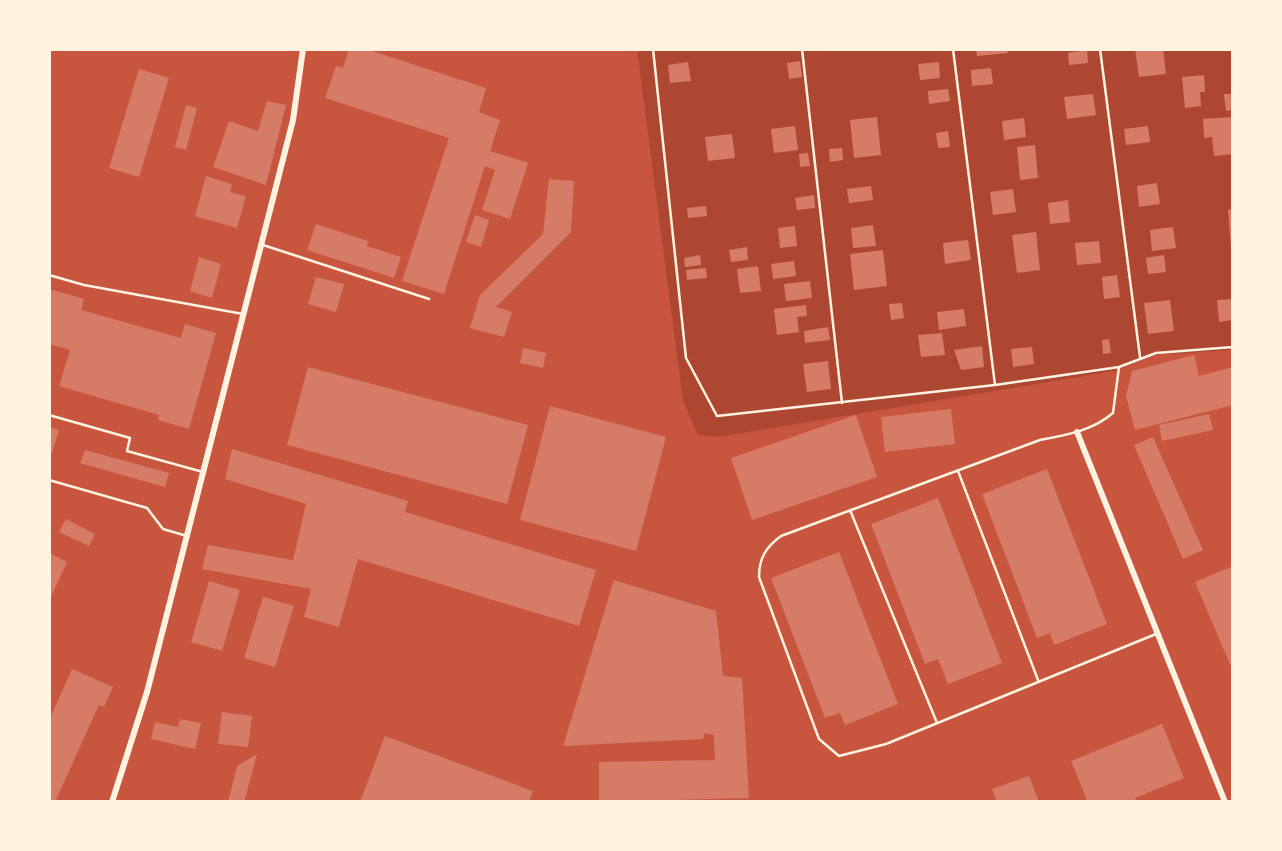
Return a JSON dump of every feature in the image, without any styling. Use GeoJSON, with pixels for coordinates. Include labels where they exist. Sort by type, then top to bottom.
{"type":"FeatureCollection","features":[{"type":"Feature","properties":{"kind":"street"},"geometry":{"type":"LineString","coordinates":[[112,802],[147,692],[293,120],[303,49]]}},
{"type":"Feature","properties":{"kind":"street"},"geometry":{"type":"LineString","coordinates":[[1077,432],[1225,802]]}},
{"type":"Feature","properties":{"kind":"lane"},"geometry":{"type":"LineString","coordinates":[[653,49],[686,358],[717,416],[995,385],[1119,367],[1156,353],[1233,347]]}},
{"type":"Feature","properties":{"kind":"lane"},"geometry":{"type":"LineString","coordinates":[[802,49],[842,403]]}},
{"type":"Feature","properties":{"kind":"lane"},"geometry":{"type":"LineString","coordinates":[[953,49],[995,385]]}},
{"type":"Feature","properties":{"kind":"lane"},"geometry":{"type":"LineString","coordinates":[[1100,49],[1140,357]]}},
{"type":"Feature","properties":{"kind":"lane"},"geometry":{"type":"LineString","coordinates":[[261,244],[429,299]]}},
{"type":"Feature","properties":{"kind":"lane"},"geometry":{"type":"LineString","coordinates":[[49,275],[84,285],[243,314]]}},
{"type":"Feature","properties":{"kind":"lane"},"geometry":{"type":"LineString","coordinates":[[1119,367],[1113,413],[1102,422],[1077,432],[1040,440],[781,536],[769,545],[759,562],[759,577],[819,739],[839,755],[886,744],[1156,634]]}},
{"type":"Feature","properties":{"kind":"lane"},"geometry":{"type":"LineString","coordinates":[[49,415],[130,438],[127,451],[203,472]]}},
{"type":"Feature","properties":{"kind":"lane"},"geometry":{"type":"LineString","coordinates":[[958,471],[1039,681]]}},
{"type":"Feature","properties":{"kind":"lane"},"geometry":{"type":"LineString","coordinates":[[49,480],[147,508],[163,529],[187,536]]}},
{"type":"Feature","properties":{"kind":"lane"},"geometry":{"type":"LineString","coordinates":[[850,510],[937,723]]}},
{"type":"Feature","properties":{"kind":"shaded area"},"geometry":{"type":"Polygon","coordinates":[[[637,49],[1233,49],[1233,350],[1155,355],[1115,371],[718,437],[698,435],[683,401],[637,49]]]}},
{"type":"Feature","properties":{"kind":"building"},"geometry":{"type":"Polygon","coordinates":[[[349,49],[366,49],[486,88],[479,112],[500,120],[490,151],[528,163],[510,219],[482,210],[495,170],[485,166],[444,294],[402,281],[449,138],[325,98],[336,66],[343,68],[349,49]]]}},
{"type":"Feature","properties":{"kind":"building"},"geometry":{"type":"Polygon","coordinates":[[[976,49],[1007,49],[1008,53],[977,56],[976,49]]]}},
{"type":"Feature","properties":{"kind":"building"},"geometry":{"type":"Polygon","coordinates":[[[1135,49],[1163,49],[1166,74],[1139,77],[1135,49]]]}},
{"type":"Feature","properties":{"kind":"building"},"geometry":{"type":"Polygon","coordinates":[[[1087,50],[1088,63],[1069,65],[1068,53],[1087,50]]]}},
{"type":"Feature","properties":{"kind":"building"},"geometry":{"type":"Polygon","coordinates":[[[800,61],[802,77],[789,79],[787,63],[800,61]]]}},
{"type":"Feature","properties":{"kind":"building"},"geometry":{"type":"Polygon","coordinates":[[[688,62],[691,81],[670,83],[668,65],[688,62]]]}},
{"type":"Feature","properties":{"kind":"building"},"geometry":{"type":"Polygon","coordinates":[[[939,62],[940,78],[920,80],[918,64],[939,62]]]}},
{"type":"Feature","properties":{"kind":"building"},"geometry":{"type":"Polygon","coordinates":[[[991,68],[993,84],[972,86],[971,70],[991,68]]]}},
{"type":"Feature","properties":{"kind":"building"},"geometry":{"type":"Polygon","coordinates":[[[139,69],[169,78],[139,177],[109,168],[139,69]]]}},
{"type":"Feature","properties":{"kind":"building"},"geometry":{"type":"Polygon","coordinates":[[[1204,75],[1205,92],[1200,92],[1201,106],[1185,108],[1182,77],[1204,75]]]}},
{"type":"Feature","properties":{"kind":"building"},"geometry":{"type":"Polygon","coordinates":[[[948,89],[950,101],[929,104],[928,91],[948,89]]]}},
{"type":"Feature","properties":{"kind":"building"},"geometry":{"type":"Polygon","coordinates":[[[1093,94],[1096,115],[1067,119],[1064,97],[1093,94]]]}},
{"type":"Feature","properties":{"kind":"building"},"geometry":{"type":"Polygon","coordinates":[[[1224,94],[1233,94],[1233,110],[1226,111],[1224,94]]]}},
{"type":"Feature","properties":{"kind":"building"},"geometry":{"type":"Polygon","coordinates":[[[267,101],[286,105],[266,185],[213,167],[229,121],[258,131],[267,101]]]}},
{"type":"Feature","properties":{"kind":"building"},"geometry":{"type":"Polygon","coordinates":[[[186,105],[197,108],[186,150],[175,147],[186,105]]]}},
{"type":"Feature","properties":{"kind":"building"},"geometry":{"type":"Polygon","coordinates":[[[877,117],[881,155],[854,158],[850,120],[877,117]]]}},
{"type":"Feature","properties":{"kind":"building"},"geometry":{"type":"Polygon","coordinates":[[[1232,117],[1233,154],[1214,156],[1212,137],[1204,138],[1203,119],[1232,117]]]}},
{"type":"Feature","properties":{"kind":"building"},"geometry":{"type":"Polygon","coordinates":[[[1024,118],[1026,137],[1004,140],[1002,121],[1024,118]]]}},
{"type":"Feature","properties":{"kind":"building"},"geometry":{"type":"Polygon","coordinates":[[[795,126],[798,150],[774,153],[771,129],[795,126]]]}},
{"type":"Feature","properties":{"kind":"building"},"geometry":{"type":"Polygon","coordinates":[[[1148,126],[1150,142],[1126,145],[1124,129],[1148,126]]]}},
{"type":"Feature","properties":{"kind":"building"},"geometry":{"type":"Polygon","coordinates":[[[948,131],[950,147],[938,148],[936,133],[948,131]]]}},
{"type":"Feature","properties":{"kind":"building"},"geometry":{"type":"Polygon","coordinates":[[[732,134],[735,158],[708,161],[705,137],[732,134]]]}},
{"type":"Feature","properties":{"kind":"building"},"geometry":{"type":"Polygon","coordinates":[[[1035,145],[1038,178],[1020,180],[1017,147],[1035,145]]]}},
{"type":"Feature","properties":{"kind":"building"},"geometry":{"type":"Polygon","coordinates":[[[842,148],[843,160],[830,162],[829,149],[842,148]]]}},
{"type":"Feature","properties":{"kind":"building"},"geometry":{"type":"Polygon","coordinates":[[[808,153],[810,166],[800,167],[799,154],[808,153]]]}},
{"type":"Feature","properties":{"kind":"building"},"geometry":{"type":"Polygon","coordinates":[[[206,176],[232,184],[230,192],[246,196],[237,228],[195,216],[206,176]]]}},
{"type":"Feature","properties":{"kind":"building"},"geometry":{"type":"Polygon","coordinates":[[[549,179],[574,181],[571,232],[496,307],[512,312],[504,337],[470,328],[480,295],[543,234],[549,179]]]}},
{"type":"Feature","properties":{"kind":"building"},"geometry":{"type":"Polygon","coordinates":[[[1157,183],[1160,204],[1139,207],[1137,186],[1157,183]]]}},
{"type":"Feature","properties":{"kind":"building"},"geometry":{"type":"Polygon","coordinates":[[[871,186],[873,200],[849,203],[847,189],[871,186]]]}},
{"type":"Feature","properties":{"kind":"building"},"geometry":{"type":"Polygon","coordinates":[[[1013,189],[1016,212],[993,215],[990,192],[1013,189]]]}},
{"type":"Feature","properties":{"kind":"building"},"geometry":{"type":"Polygon","coordinates":[[[814,195],[815,208],[797,210],[795,198],[814,195]]]}},
{"type":"Feature","properties":{"kind":"building"},"geometry":{"type":"Polygon","coordinates":[[[1068,200],[1070,222],[1050,224],[1048,203],[1068,200]]]}},
{"type":"Feature","properties":{"kind":"building"},"geometry":{"type":"Polygon","coordinates":[[[706,206],[707,216],[688,218],[687,208],[706,206]]]}},
{"type":"Feature","properties":{"kind":"building"},"geometry":{"type":"Polygon","coordinates":[[[1233,209],[1233,248],[1231,248],[1228,210],[1233,209]]]}},
{"type":"Feature","properties":{"kind":"building"},"geometry":{"type":"Polygon","coordinates":[[[475,215],[489,220],[481,247],[466,242],[475,215]]]}},
{"type":"Feature","properties":{"kind":"building"},"geometry":{"type":"Polygon","coordinates":[[[316,224],[368,241],[367,246],[401,257],[394,278],[307,250],[316,224]]]}},
{"type":"Feature","properties":{"kind":"building"},"geometry":{"type":"Polygon","coordinates":[[[873,225],[876,246],[853,248],[851,228],[873,225]]]}},
{"type":"Feature","properties":{"kind":"building"},"geometry":{"type":"Polygon","coordinates":[[[795,226],[797,246],[780,248],[778,228],[795,226]]]}},
{"type":"Feature","properties":{"kind":"building"},"geometry":{"type":"Polygon","coordinates":[[[1173,227],[1176,248],[1152,251],[1150,230],[1173,227]]]}},
{"type":"Feature","properties":{"kind":"building"},"geometry":{"type":"Polygon","coordinates":[[[1036,232],[1040,270],[1017,273],[1012,235],[1036,232]]]}},
{"type":"Feature","properties":{"kind":"building"},"geometry":{"type":"Polygon","coordinates":[[[968,240],[971,260],[945,264],[943,243],[968,240]]]}},
{"type":"Feature","properties":{"kind":"building"},"geometry":{"type":"Polygon","coordinates":[[[1099,241],[1101,263],[1077,265],[1075,243],[1099,241]]]}},
{"type":"Feature","properties":{"kind":"building"},"geometry":{"type":"Polygon","coordinates":[[[747,247],[748,260],[731,262],[729,250],[747,247]]]}},
{"type":"Feature","properties":{"kind":"building"},"geometry":{"type":"Polygon","coordinates":[[[883,250],[887,286],[854,290],[850,254],[883,250]]]}},
{"type":"Feature","properties":{"kind":"building"},"geometry":{"type":"Polygon","coordinates":[[[700,255],[701,265],[685,267],[684,258],[700,255]]]}},
{"type":"Feature","properties":{"kind":"building"},"geometry":{"type":"Polygon","coordinates":[[[1164,255],[1166,272],[1148,274],[1146,258],[1164,255]]]}},
{"type":"Feature","properties":{"kind":"building"},"geometry":{"type":"Polygon","coordinates":[[[199,257],[221,264],[212,298],[190,291],[199,257]]]}},
{"type":"Feature","properties":{"kind":"building"},"geometry":{"type":"Polygon","coordinates":[[[794,261],[796,276],[773,279],[771,264],[794,261]]]}},
{"type":"Feature","properties":{"kind":"building"},"geometry":{"type":"Polygon","coordinates":[[[758,266],[761,291],[740,293],[737,269],[758,266]]]}},
{"type":"Feature","properties":{"kind":"building"},"geometry":{"type":"Polygon","coordinates":[[[706,268],[707,278],[687,280],[686,270],[706,268]]]}},
{"type":"Feature","properties":{"kind":"building"},"geometry":{"type":"Polygon","coordinates":[[[1117,275],[1120,297],[1104,299],[1102,277],[1117,275]]]}},
{"type":"Feature","properties":{"kind":"building"},"geometry":{"type":"Polygon","coordinates":[[[316,277],[344,284],[336,312],[308,304],[316,277]]]}},
{"type":"Feature","properties":{"kind":"building"},"geometry":{"type":"Polygon","coordinates":[[[810,281],[812,298],[786,301],[784,284],[810,281]]]}},
{"type":"Feature","properties":{"kind":"building"},"geometry":{"type":"Polygon","coordinates":[[[49,289],[84,299],[81,310],[181,338],[185,324],[216,333],[189,429],[158,420],[159,415],[59,386],[70,350],[49,344],[49,289]]]}},
{"type":"Feature","properties":{"kind":"building"},"geometry":{"type":"Polygon","coordinates":[[[1233,299],[1233,320],[1219,322],[1217,300],[1233,299]]]}},
{"type":"Feature","properties":{"kind":"building"},"geometry":{"type":"Polygon","coordinates":[[[1170,300],[1174,331],[1148,334],[1144,303],[1170,300]]]}},
{"type":"Feature","properties":{"kind":"building"},"geometry":{"type":"Polygon","coordinates":[[[902,303],[904,318],[891,320],[889,304],[902,303]]]}},
{"type":"Feature","properties":{"kind":"building"},"geometry":{"type":"Polygon","coordinates":[[[806,305],[807,316],[797,317],[799,332],[777,335],[774,309],[806,305]]]}},
{"type":"Feature","properties":{"kind":"building"},"geometry":{"type":"Polygon","coordinates":[[[964,309],[966,326],[939,330],[937,312],[964,309]]]}},
{"type":"Feature","properties":{"kind":"building"},"geometry":{"type":"Polygon","coordinates":[[[828,327],[830,340],[805,343],[804,331],[828,327]]]}},
{"type":"Feature","properties":{"kind":"building"},"geometry":{"type":"Polygon","coordinates":[[[942,333],[945,355],[921,357],[918,335],[942,333]]]}},
{"type":"Feature","properties":{"kind":"building"},"geometry":{"type":"Polygon","coordinates":[[[1109,339],[1111,353],[1103,354],[1102,340],[1109,339]]]}},
{"type":"Feature","properties":{"kind":"building"},"geometry":{"type":"Polygon","coordinates":[[[982,346],[984,367],[961,370],[954,350],[982,346]]]}},
{"type":"Feature","properties":{"kind":"building"},"geometry":{"type":"Polygon","coordinates":[[[1032,347],[1034,364],[1013,367],[1011,349],[1032,347]]]}},
{"type":"Feature","properties":{"kind":"building"},"geometry":{"type":"Polygon","coordinates":[[[523,348],[546,353],[543,368],[520,363],[523,348]]]}},
{"type":"Feature","properties":{"kind":"building"},"geometry":{"type":"Polygon","coordinates":[[[1194,355],[1199,376],[1233,367],[1233,405],[1135,430],[1126,396],[1132,371],[1194,355]]]}},
{"type":"Feature","properties":{"kind":"building"},"geometry":{"type":"Polygon","coordinates":[[[828,361],[831,389],[807,392],[803,364],[828,361]]]}},
{"type":"Feature","properties":{"kind":"building"},"geometry":{"type":"Polygon","coordinates":[[[308,367],[528,425],[507,504],[287,445],[308,367]]]}},
{"type":"Feature","properties":{"kind":"building"},"geometry":{"type":"Polygon","coordinates":[[[550,406],[666,437],[636,551],[520,520],[550,406]]]}},
{"type":"Feature","properties":{"kind":"building"},"geometry":{"type":"Polygon","coordinates":[[[951,409],[955,444],[885,452],[881,417],[951,409]]]}},
{"type":"Feature","properties":{"kind":"building"},"geometry":{"type":"Polygon","coordinates":[[[1209,414],[1213,430],[1162,441],[1159,425],[1209,414]]]}},
{"type":"Feature","properties":{"kind":"building"},"geometry":{"type":"Polygon","coordinates":[[[856,415],[877,477],[752,520],[731,458],[856,415]]]}},
{"type":"Feature","properties":{"kind":"building"},"geometry":{"type":"Polygon","coordinates":[[[49,427],[59,430],[52,453],[49,452],[49,427]]]}},
{"type":"Feature","properties":{"kind":"building"},"geometry":{"type":"Polygon","coordinates":[[[1153,437],[1203,550],[1183,559],[1134,445],[1153,437]]]}},
{"type":"Feature","properties":{"kind":"building"},"geometry":{"type":"Polygon","coordinates":[[[232,449],[408,501],[405,512],[596,570],[579,626],[358,559],[339,627],[304,617],[311,589],[202,569],[208,545],[293,560],[306,504],[225,479],[232,449]]]}},
{"type":"Feature","properties":{"kind":"building"},"geometry":{"type":"Polygon","coordinates":[[[85,450],[169,473],[165,487],[80,463],[85,450]]]}},
{"type":"Feature","properties":{"kind":"building"},"geometry":{"type":"Polygon","coordinates":[[[1047,469],[1107,624],[1054,645],[1050,633],[1037,638],[982,494],[1047,469]]]}},
{"type":"Feature","properties":{"kind":"building"},"geometry":{"type":"Polygon","coordinates":[[[938,498],[1002,663],[948,684],[938,659],[925,664],[871,524],[938,498]]]}},
{"type":"Feature","properties":{"kind":"building"},"geometry":{"type":"Polygon","coordinates":[[[66,519],[95,534],[89,546],[59,532],[66,519]]]}},
{"type":"Feature","properties":{"kind":"building"},"geometry":{"type":"Polygon","coordinates":[[[839,552],[898,704],[845,725],[840,713],[825,718],[771,578],[839,552]]]}},
{"type":"Feature","properties":{"kind":"building"},"geometry":{"type":"Polygon","coordinates":[[[49,553],[67,562],[49,601],[49,553]]]}},
{"type":"Feature","properties":{"kind":"building"},"geometry":{"type":"Polygon","coordinates":[[[1233,566],[1233,671],[1195,582],[1233,566]]]}},
{"type":"Feature","properties":{"kind":"building"},"geometry":{"type":"Polygon","coordinates":[[[614,580],[716,611],[723,676],[742,678],[749,798],[599,802],[599,762],[715,760],[714,735],[705,733],[703,739],[563,746],[614,580]]]}},
{"type":"Feature","properties":{"kind":"building"},"geometry":{"type":"Polygon","coordinates":[[[209,581],[240,590],[222,651],[191,642],[209,581]]]}},
{"type":"Feature","properties":{"kind":"building"},"geometry":{"type":"Polygon","coordinates":[[[263,597],[294,606],[275,667],[244,658],[263,597]]]}},
{"type":"Feature","properties":{"kind":"building"},"geometry":{"type":"Polygon","coordinates":[[[72,669],[113,687],[104,707],[99,705],[55,802],[49,802],[49,720],[72,669]]]}},
{"type":"Feature","properties":{"kind":"building"},"geometry":{"type":"Polygon","coordinates":[[[222,712],[252,716],[248,747],[218,744],[222,712]]]}},
{"type":"Feature","properties":{"kind":"building"},"geometry":{"type":"Polygon","coordinates":[[[180,719],[201,723],[195,749],[151,739],[155,722],[178,727],[180,719]]]}},
{"type":"Feature","properties":{"kind":"building"},"geometry":{"type":"Polygon","coordinates":[[[1162,724],[1184,778],[1135,798],[1137,802],[1088,802],[1071,761],[1162,724]]]}},
{"type":"Feature","properties":{"kind":"building"},"geometry":{"type":"Polygon","coordinates":[[[385,736],[533,791],[529,802],[360,802],[385,736]]]}},
{"type":"Feature","properties":{"kind":"building"},"geometry":{"type":"Polygon","coordinates":[[[257,754],[244,802],[228,802],[237,766],[257,754]]]}},
{"type":"Feature","properties":{"kind":"building"},"geometry":{"type":"Polygon","coordinates":[[[1029,776],[1039,802],[997,802],[992,789],[1029,776]]]}}]}
